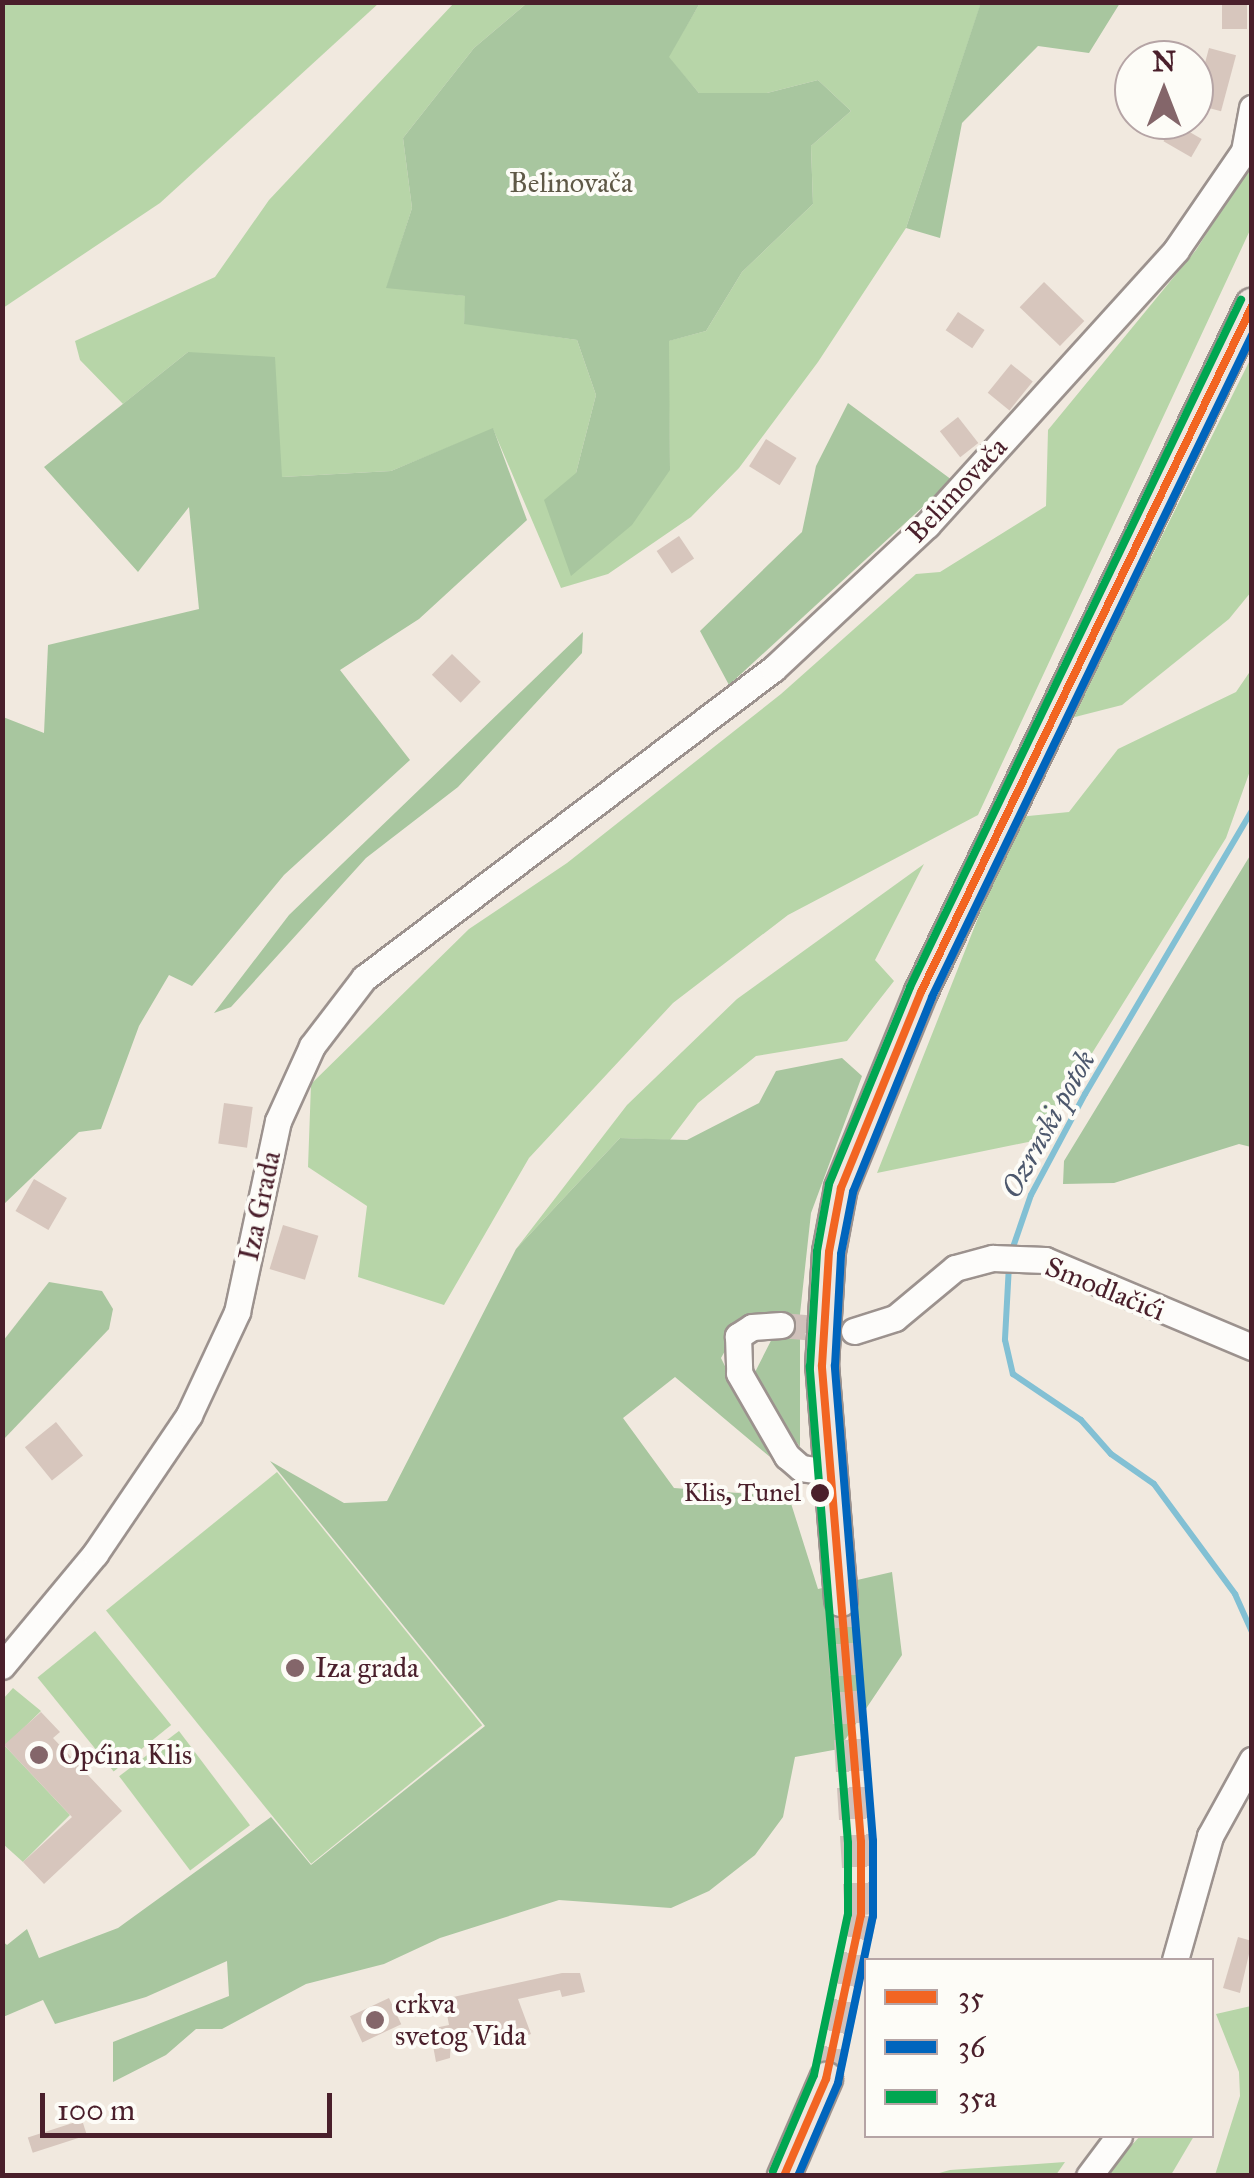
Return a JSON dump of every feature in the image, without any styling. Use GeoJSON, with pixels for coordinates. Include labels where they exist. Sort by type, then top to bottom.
{"type":"FeatureCollection","features":[{"type":"Feature","properties":{"kind":"main road"},"geometry":{"type":"LineString","coordinates":[[841,1600],[828,1472],[824,1308],[848,1170],[921,992],[1252,305]]}},
{"type":"Feature","properties":{"kind":"main road"},"geometry":{"type":"LineString","coordinates":[[784,2176],[826,2079]]}},
{"type":"Feature","properties":{"kind":"street","name":"Belimovača"},"geometry":{"type":"LineString","coordinates":[[587,808],[773,670],[927,525],[1176,250],[1244,151],[1252,108]]}},
{"type":"Feature","properties":{"kind":"street","name":"Iza Grada"},"geometry":{"type":"LineString","coordinates":[[2,1666],[95,1554],[189,1415],[237,1312],[278,1121],[312,1046],[364,978],[587,808]]}},
{"type":"Feature","properties":{"kind":"street","name":"Smodlačići"},"geometry":{"type":"LineString","coordinates":[[854,1331],[896,1318],[955,1268],[993,1258],[1023,1259],[1044,1260],[1252,1347]]}},
{"type":"Feature","properties":{"kind":"street"},"geometry":{"type":"LineString","coordinates":[[782,1324],[752,1326],[738,1336],[739,1373],[787,1456],[801,1468],[828,1472]]}},
{"type":"Feature","properties":{"kind":"street"},"geometry":{"type":"LineString","coordinates":[[1176,1958],[1224,1802],[1252,1760]]}},
{"type":"Feature","properties":{"kind":"street"},"geometry":{"type":"LineString","coordinates":[[1090,2176],[1118,2138]]}},
{"type":"Feature","properties":{"kind":"green space"},"geometry":{"type":"Polygon","coordinates":[[[3,2],[379,3],[160,203],[3,308],[3,2]]]}},
{"type":"Feature","properties":{"kind":"green space"},"geometry":{"type":"Polygon","coordinates":[[[981,2],[1120,3],[1089,53],[1038,46],[962,123],[940,238],[906,228],[981,2]]]}},
{"type":"Feature","properties":{"kind":"green space"},"geometry":{"type":"Polygon","coordinates":[[[454,3],[527,3],[474,48],[403,138],[412,208],[387,287],[466,296],[464,323],[577,340],[596,395],[576,473],[670,470],[668,341],[706,331],[742,272],[813,204],[811,146],[851,111],[818,80],[767,93],[699,93],[668,57],[700,3],[981,3],[906,228],[818,362],[739,468],[691,517],[608,574],[561,588],[493,429],[391,471],[282,477],[188,352],[123,404],[80,360],[75,341],[215,277],[269,200],[454,3]]]}},
{"type":"Feature","properties":{"kind":"green space","name":"Belinovača"},"geometry":{"type":"Polygon","coordinates":[[[527,3],[700,3],[669,57],[699,93],[767,93],[818,80],[851,111],[811,146],[813,204],[742,272],[706,331],[669,341],[670,470],[632,525],[571,576],[544,500],[576,473],[596,395],[577,340],[464,324],[465,296],[386,288],[412,208],[403,138],[474,48],[527,3]]]}},
{"type":"Feature","properties":{"kind":"green space"},"geometry":{"type":"Polygon","coordinates":[[[1251,164],[1251,228],[978,815],[788,915],[673,1003],[529,1158],[444,1305],[358,1277],[367,1206],[308,1167],[311,1084],[469,929],[567,863],[781,694],[916,574],[940,572],[1046,506],[1048,430],[1196,250],[1251,164]]]}},
{"type":"Feature","properties":{"kind":"green space"},"geometry":{"type":"Polygon","coordinates":[[[188,352],[275,357],[282,477],[391,471],[493,428],[527,520],[419,619],[340,670],[410,760],[284,875],[192,986],[169,975],[139,1026],[101,1129],[79,1132],[3,1205],[3,717],[44,733],[48,645],[199,609],[189,507],[138,572],[44,467],[188,352]]]}},
{"type":"Feature","properties":{"kind":"green space"},"geometry":{"type":"Polygon","coordinates":[[[1251,358],[1251,592],[1229,619],[1122,705],[1071,718],[1251,358]]]}},
{"type":"Feature","properties":{"kind":"green space"},"geometry":{"type":"Polygon","coordinates":[[[848,403],[952,480],[729,685],[700,631],[802,532],[816,466],[848,403]]]}},
{"type":"Feature","properties":{"kind":"green space"},"geometry":{"type":"Polygon","coordinates":[[[583,632],[582,653],[458,787],[366,858],[231,1007],[214,1013],[289,915],[583,632]]]}},
{"type":"Feature","properties":{"kind":"green space"},"geometry":{"type":"Polygon","coordinates":[[[1251,670],[1251,768],[1226,838],[1038,1140],[877,1173],[1018,817],[1069,812],[1118,749],[1236,692],[1251,670]]]}},
{"type":"Feature","properties":{"kind":"green space"},"geometry":{"type":"Polygon","coordinates":[[[1251,854],[1251,1147],[1239,1144],[1114,1183],[1063,1184],[1064,1161],[1251,854]]]}},
{"type":"Feature","properties":{"kind":"green space"},"geometry":{"type":"Polygon","coordinates":[[[924,864],[875,960],[894,981],[847,1041],[756,1056],[698,1103],[670,1140],[620,1138],[516,1249],[627,1105],[737,999],[924,864]]]}},
{"type":"Feature","properties":{"kind":"green space"},"geometry":{"type":"Polygon","coordinates":[[[842,1058],[862,1076],[811,1213],[800,1314],[800,1447],[751,1380],[781,1321],[734,1335],[721,1358],[770,1457],[675,1377],[623,1418],[674,1488],[789,1497],[818,1589],[892,1572],[902,1655],[839,1749],[795,1757],[783,1817],[755,1855],[709,1891],[671,1908],[559,1900],[440,1938],[384,1964],[306,1984],[222,2029],[196,2029],[166,2055],[113,2082],[113,2042],[229,1996],[227,1961],[146,1997],[55,2024],[43,2000],[3,2017],[2,1941],[7,1945],[27,1929],[39,1958],[118,1928],[271,1817],[311,1865],[485,1726],[270,1461],[344,1503],[387,1501],[516,1249],[620,1138],[687,1140],[759,1103],[776,1071],[842,1058]]]}},
{"type":"Feature","properties":{"kind":"green space"},"geometry":{"type":"Polygon","coordinates":[[[49,1282],[102,1291],[113,1309],[109,1329],[3,1440],[3,1341],[49,1282]]]}},
{"type":"Feature","properties":{"kind":"green space","name":"Iza grada"},"geometry":{"type":"Polygon","coordinates":[[[277,1472],[482,1725],[311,1864],[106,1610],[277,1472]]]}},
{"type":"Feature","properties":{"kind":"green space"},"geometry":{"type":"Polygon","coordinates":[[[95,1631],[171,1725],[114,1772],[37,1678],[95,1631]]]}},
{"type":"Feature","properties":{"kind":"green space"},"geometry":{"type":"Polygon","coordinates":[[[13,1688],[41,1711],[5,1746],[70,1815],[23,1862],[3,1844],[3,1699],[13,1688]]]}},
{"type":"Feature","properties":{"kind":"green space"},"geometry":{"type":"Polygon","coordinates":[[[179,1731],[250,1825],[190,1870],[119,1776],[179,1731]]]}},
{"type":"Feature","properties":{"kind":"green space"},"geometry":{"type":"Polygon","coordinates":[[[1251,2006],[1251,2175],[1215,2175],[1240,2096],[1239,2072],[1216,2014],[1251,2006]]]}},
{"type":"Feature","properties":{"kind":"green space"},"geometry":{"type":"Polygon","coordinates":[[[1138,2138],[1193,2138],[1171,2175],[1104,2176],[1138,2138]]]}},
{"type":"Feature","properties":{"kind":"green space"},"geometry":{"type":"Polygon","coordinates":[[[1065,2162],[1056,2175],[932,2175],[950,2170],[1065,2162]]]}},
{"type":"Feature","properties":{"kind":"building"},"geometry":{"type":"Polygon","coordinates":[[[1222,2],[1247,2],[1247,29],[1222,29],[1222,2]]]}},
{"type":"Feature","properties":{"kind":"building"},"geometry":{"type":"Polygon","coordinates":[[[1214,49],[1236,55],[1221,111],[1214,109],[1214,49]]]}},
{"type":"Feature","properties":{"kind":"building"},"geometry":{"type":"Polygon","coordinates":[[[1164,140],[1201,140],[1191,157],[1164,141],[1164,140]]]}},
{"type":"Feature","properties":{"kind":"building"},"geometry":{"type":"Polygon","coordinates":[[[1044,282],[1084,321],[1060,346],[1020,307],[1044,282]]]}},
{"type":"Feature","properties":{"kind":"building"},"geometry":{"type":"Polygon","coordinates":[[[958,312],[985,330],[972,348],[946,330],[958,312]]]}},
{"type":"Feature","properties":{"kind":"building"},"geometry":{"type":"Polygon","coordinates":[[[1011,364],[1033,382],[1009,410],[988,393],[1011,364]]]}},
{"type":"Feature","properties":{"kind":"building"},"geometry":{"type":"Polygon","coordinates":[[[958,417],[978,443],[960,457],[940,431],[958,417]]]}},
{"type":"Feature","properties":{"kind":"building"},"geometry":{"type":"Polygon","coordinates":[[[766,439],[797,458],[780,485],[749,466],[766,439]]]}},
{"type":"Feature","properties":{"kind":"building"},"geometry":{"type":"Polygon","coordinates":[[[679,536],[694,558],[672,573],[657,551],[679,536]]]}},
{"type":"Feature","properties":{"kind":"building"},"geometry":{"type":"Polygon","coordinates":[[[452,654],[481,682],[461,703],[432,675],[452,654]]]}},
{"type":"Feature","properties":{"kind":"building"},"geometry":{"type":"Polygon","coordinates":[[[224,1103],[253,1107],[247,1148],[218,1144],[224,1103]]]}},
{"type":"Feature","properties":{"kind":"building"},"geometry":{"type":"Polygon","coordinates":[[[34,1179],[67,1198],[48,1230],[16,1211],[34,1179]]]}},
{"type":"Feature","properties":{"kind":"building"},"geometry":{"type":"Polygon","coordinates":[[[283,1225],[318,1236],[305,1280],[270,1269],[283,1225]]]}},
{"type":"Feature","properties":{"kind":"building"},"geometry":{"type":"Polygon","coordinates":[[[56,1422],[83,1455],[52,1481],[25,1447],[56,1422]]]}},
{"type":"Feature","properties":{"kind":"building"},"geometry":{"type":"Polygon","coordinates":[[[41,1712],[60,1732],[53,1738],[122,1811],[44,1884],[23,1862],[72,1817],[4,1745],[41,1712]]]}},
{"type":"Feature","properties":{"kind":"building"},"geometry":{"type":"Polygon","coordinates":[[[1238,1937],[1252,1941],[1240,1993],[1223,1988],[1238,1937]]]}},
{"type":"Feature","properties":{"kind":"building"},"geometry":{"type":"Polygon","coordinates":[[[562,1973],[580,1973],[585,1992],[562,1997],[560,1990],[518,1999],[531,2034],[494,2047],[488,2028],[451,2039],[450,2058],[436,2062],[430,2029],[449,2025],[444,1999],[562,1973]]]}},
{"type":"Feature","properties":{"kind":"building","name":"crkva svetog Vida"},"geometry":{"type":"Polygon","coordinates":[[[389,1998],[401,2024],[362,2042],[350,2016],[389,1998]]]}},
{"type":"Feature","properties":{"kind":"building"},"geometry":{"type":"Polygon","coordinates":[[[82,2120],[87,2135],[33,2153],[28,2138],[82,2120]]]}},
{"type":"Feature","properties":{"kind":"waterway","name":"Ozrnski potok"},"geometry":{"type":"LineString","coordinates":[[1011,1253],[1031,1195],[1085,1094],[1252,811]]}},
{"type":"Feature","properties":{"kind":"waterway","name":"Ozrnski potok"},"geometry":{"type":"LineString","coordinates":[[1009,1265],[1005,1340],[1013,1374],[1081,1420],[1111,1454],[1154,1484],[1235,1594],[1252,1632]]}},
{"type":"Feature","properties":{"kind":"tunnel"},"geometry":{"type":"LineString","coordinates":[[781,1325],[840,1330]]}},
{"type":"Feature","properties":{"kind":"tunnel"},"geometry":{"type":"LineString","coordinates":[[826,2079],[861,1915],[841,1600]]}},
{"type":"Feature","properties":{"kind":"transit line","name":"35a"},"geometry":{"type":"LineString","coordinates":[[773,2171],[814,2075],[848,1914],[848,1843],[810,1367],[817,1251],[829,1184],[910,987],[1241,300]]}},
{"type":"Feature","properties":{"kind":"transit line","name":"35"},"geometry":{"type":"LineString","coordinates":[[784,2176],[826,2079],[861,1915],[861,1842],[822,1366],[829,1252],[841,1188],[921,992],[1252,306]]}},
{"type":"Feature","properties":{"kind":"transit line","name":"36"},"geometry":{"type":"LineString","coordinates":[[864,1958],[873,1916],[873,1841],[835,1366],[841,1254],[853,1192],[932,997],[1252,335]]}},
{"type":"Feature","properties":{"kind":"transit line","name":"36"},"geometry":{"type":"LineString","coordinates":[[798,2176],[838,2083],[864,1959]]}},
{"type":"Feature","properties":{"kind":"place","name":"Klis, Tunel"},"geometry":{"type":"Point","coordinates":[820,1493]}},
{"type":"Feature","properties":{"kind":"place","name":"Iza grada"},"geometry":{"type":"Point","coordinates":[295,1668]}},
{"type":"Feature","properties":{"kind":"place","name":"Općina Klis"},"geometry":{"type":"Point","coordinates":[39,1755]}},
{"type":"Feature","properties":{"kind":"place","name":"crkva svetog Vida"},"geometry":{"type":"Point","coordinates":[375,2020]}}]}
